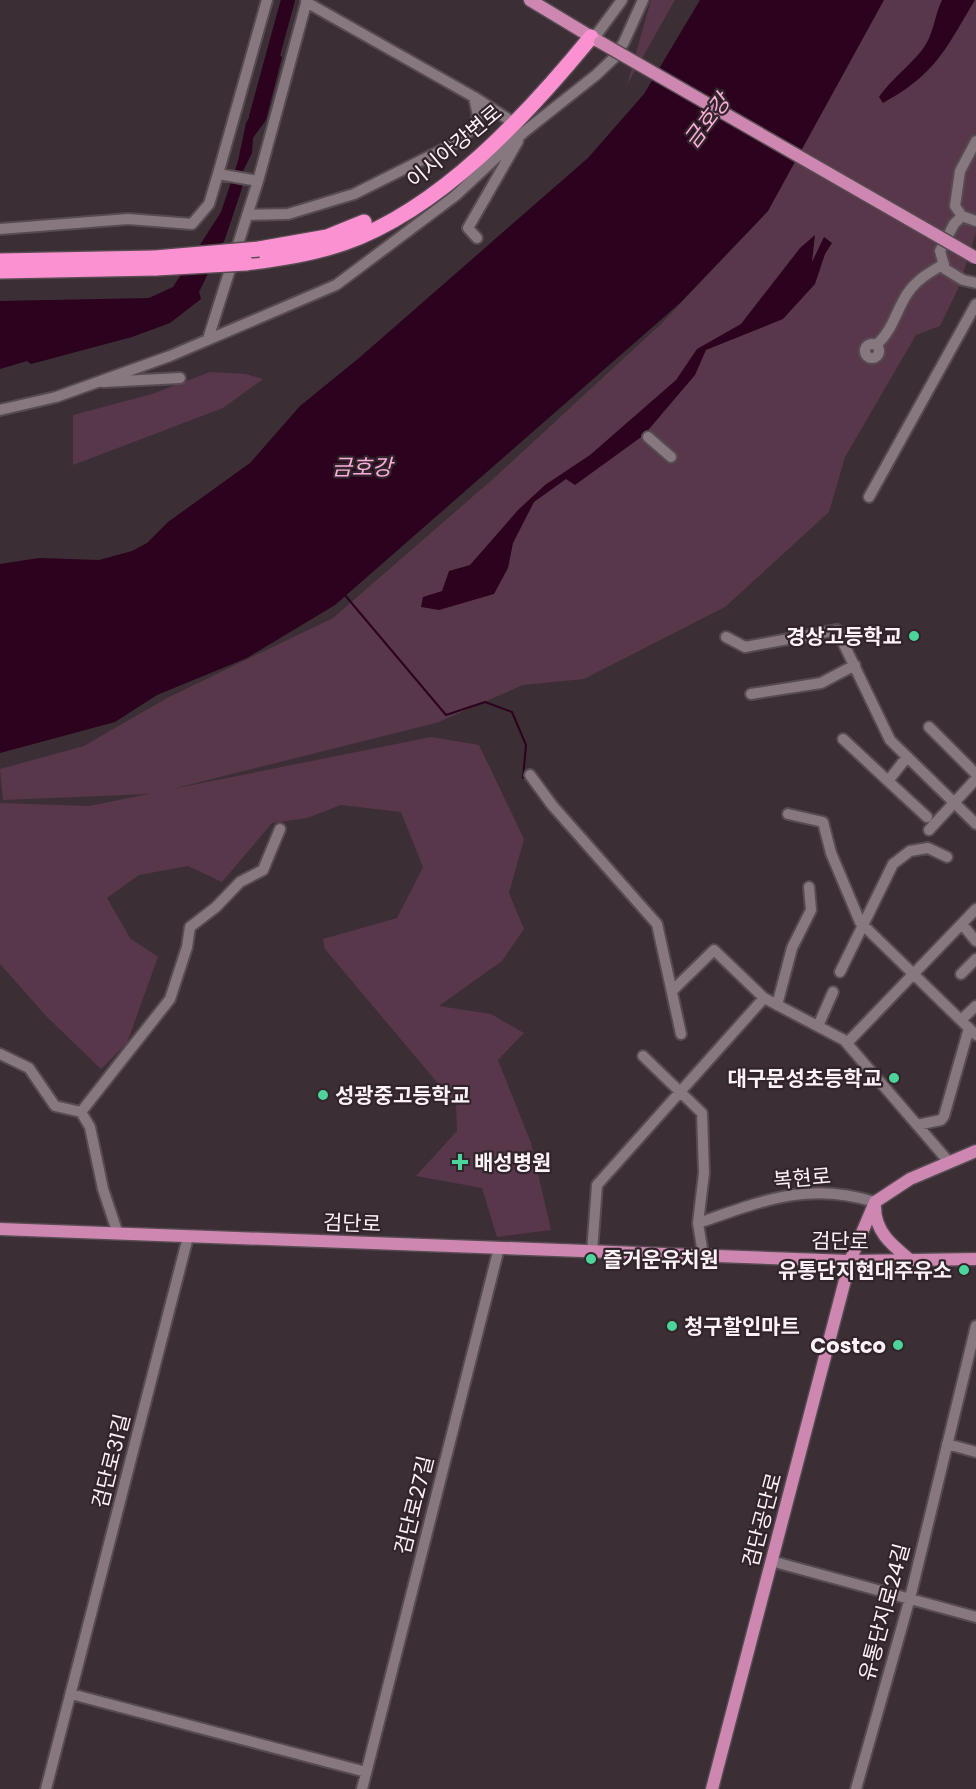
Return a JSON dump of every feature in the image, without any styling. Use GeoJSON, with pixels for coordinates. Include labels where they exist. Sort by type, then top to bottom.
{"type":"FeatureCollection","features":[{"type":"Feature","properties":{"kind":"highway","name":"이시아강변로"},"geometry":{"type":"LineString","coordinates":[[156,263],[327,237],[402,204],[476,149],[593,38]]}},
{"type":"Feature","properties":{"kind":"highway","name":"이시아강변로"},"geometry":{"type":"LineString","coordinates":[[156,263],[246,263],[300,256],[346,242],[435,193],[510,129],[593,38]]}},
{"type":"Feature","properties":{"kind":"highway"},"geometry":{"type":"LineString","coordinates":[[0,261],[156,263]]}},
{"type":"Feature","properties":{"kind":"highway"},"geometry":{"type":"LineString","coordinates":[[0,271],[156,263]]}},
{"type":"Feature","properties":{"kind":"highway"},"geometry":{"type":"LineString","coordinates":[[0,277],[24,271]]}},
{"type":"Feature","properties":{"kind":"main road"},"geometry":{"type":"LineString","coordinates":[[530,0],[976,258]]}},
{"type":"Feature","properties":{"kind":"main road"},"geometry":{"type":"LineString","coordinates":[[850,1261],[875,1202],[910,1179],[976,1151]]}},
{"type":"Feature","properties":{"kind":"main road"},"geometry":{"type":"LineString","coordinates":[[875,1202],[875,1219],[885,1240],[910,1260]]}},
{"type":"Feature","properties":{"kind":"main road","name":"검단로"},"geometry":{"type":"LineString","coordinates":[[0,1229],[850,1261],[976,1259]]}},
{"type":"Feature","properties":{"kind":"main road","name":"검단공단로"},"geometry":{"type":"LineString","coordinates":[[712,1789],[850,1261]]}},
{"type":"Feature","properties":{"kind":"street"},"geometry":{"type":"LineString","coordinates":[[0,229],[128,219],[192,224],[209,204],[267,0]]}},
{"type":"Feature","properties":{"kind":"street"},"geometry":{"type":"LineString","coordinates":[[593,38],[622,0]]}},
{"type":"Feature","properties":{"kind":"street"},"geometry":{"type":"LineString","coordinates":[[0,410],[56,397],[170,356],[336,285],[455,196],[524,132],[615,57],[643,0]]}},
{"type":"Feature","properties":{"kind":"street"},"geometry":{"type":"LineString","coordinates":[[208,339],[257,181],[307,1],[508,119]]}},
{"type":"Feature","properties":{"kind":"street"},"geometry":{"type":"LineString","coordinates":[[247,215],[288,214],[354,194],[458,142],[474,127],[478,116],[474,97]]}},
{"type":"Feature","properties":{"kind":"street"},"geometry":{"type":"LineString","coordinates":[[477,238],[468,228],[524,132]]}},
{"type":"Feature","properties":{"kind":"street"},"geometry":{"type":"LineString","coordinates":[[976,141],[960,171],[955,206],[962,216],[976,221]]}},
{"type":"Feature","properties":{"kind":"street"},"geometry":{"type":"LineString","coordinates":[[218,174],[257,181]]}},
{"type":"Feature","properties":{"kind":"street"},"geometry":{"type":"LineString","coordinates":[[962,216],[954,224],[940,251],[945,269],[963,280],[976,283]]}},
{"type":"Feature","properties":{"kind":"street"},"geometry":{"type":"LineString","coordinates":[[876,345],[883,339],[908,293],[924,276],[944,264]]}},
{"type":"Feature","properties":{"kind":"street"},"geometry":{"type":"LineString","coordinates":[[870,497],[976,304]]}},
{"type":"Feature","properties":{"kind":"street"},"geometry":{"type":"LineString","coordinates":[[90,383],[180,378]]}},
{"type":"Feature","properties":{"kind":"street"},"geometry":{"type":"LineString","coordinates":[[648,437],[671,457]]}},
{"type":"Feature","properties":{"kind":"street"},"geometry":{"type":"LineString","coordinates":[[726,637],[745,647],[837,630],[890,740],[976,824]]}},
{"type":"Feature","properties":{"kind":"street"},"geometry":{"type":"LineString","coordinates":[[751,694],[821,682],[855,664]]}},
{"type":"Feature","properties":{"kind":"street"},"geometry":{"type":"LineString","coordinates":[[929,727],[976,776],[929,830]]}},
{"type":"Feature","properties":{"kind":"street"},"geometry":{"type":"LineString","coordinates":[[843,739],[927,817]]}},
{"type":"Feature","properties":{"kind":"street"},"geometry":{"type":"LineString","coordinates":[[888,781],[907,757]]}},
{"type":"Feature","properties":{"kind":"street"},"geometry":{"type":"LineString","coordinates":[[530,774],[552,806],[657,924],[681,1034]]}},
{"type":"Feature","properties":{"kind":"street"},"geometry":{"type":"LineString","coordinates":[[788,814],[823,822],[831,853],[860,922],[969,1028]]}},
{"type":"Feature","properties":{"kind":"street"},"geometry":{"type":"LineString","coordinates":[[81,1112],[170,999],[187,947],[190,927],[216,907],[240,882],[263,870],[280,829]]}},
{"type":"Feature","properties":{"kind":"street"},"geometry":{"type":"LineString","coordinates":[[840,972],[893,864],[910,851],[928,848],[947,857]]}},
{"type":"Feature","properties":{"kind":"street"},"geometry":{"type":"LineString","coordinates":[[777,1005],[792,948],[811,910],[809,887]]}},
{"type":"Feature","properties":{"kind":"street"},"geometry":{"type":"LineString","coordinates":[[846,1043],[912,972],[976,909]]}},
{"type":"Feature","properties":{"kind":"street"},"geometry":{"type":"LineString","coordinates":[[962,924],[976,940]]}},
{"type":"Feature","properties":{"kind":"street"},"geometry":{"type":"LineString","coordinates":[[672,991],[714,950],[764,998],[846,1043],[949,1162]]}},
{"type":"Feature","properties":{"kind":"street"},"geometry":{"type":"LineString","coordinates":[[961,974],[976,959]]}},
{"type":"Feature","properties":{"kind":"street"},"geometry":{"type":"LineString","coordinates":[[818,1026],[833,992]]}},
{"type":"Feature","properties":{"kind":"street"},"geometry":{"type":"LineString","coordinates":[[592,1252],[597,1185],[764,998]]}},
{"type":"Feature","properties":{"kind":"street"},"geometry":{"type":"LineString","coordinates":[[916,1125],[941,1120],[944,1116],[976,1006]]}},
{"type":"Feature","properties":{"kind":"street"},"geometry":{"type":"LineString","coordinates":[[0,1054],[29,1068],[55,1106],[81,1112],[90,1127],[103,1190],[118,1234]]}},
{"type":"Feature","properties":{"kind":"street"},"geometry":{"type":"LineString","coordinates":[[643,1056],[702,1113],[704,1173],[698,1223],[703,1254]]}},
{"type":"Feature","properties":{"kind":"street","name":"복현로"},"geometry":{"type":"LineString","coordinates":[[698,1223],[780,1196],[849,1194],[875,1202]]}},
{"type":"Feature","properties":{"kind":"street","name":"검단로31길"},"geometry":{"type":"LineString","coordinates":[[46,1789],[189,1237]]}},
{"type":"Feature","properties":{"kind":"street","name":"검단로27길"},"geometry":{"type":"LineString","coordinates":[[362,1789],[499,1248]]}},
{"type":"Feature","properties":{"kind":"street","name":"유통단지로24길"},"geometry":{"type":"LineString","coordinates":[[856,1789],[910,1598],[976,1326]]}},
{"type":"Feature","properties":{"kind":"street"},"geometry":{"type":"LineString","coordinates":[[947,1444],[976,1452]]}},
{"type":"Feature","properties":{"kind":"street"},"geometry":{"type":"LineString","coordinates":[[771,1561],[976,1617]]}},
{"type":"Feature","properties":{"kind":"street"},"geometry":{"type":"LineString","coordinates":[[71,1694],[366,1772]]}},
{"type":"Feature","properties":{"kind":"shaded area"},"geometry":{"type":"Polygon","coordinates":[[[651,0],[675,0],[627,85],[651,0]]]}},
{"type":"Feature","properties":{"kind":"shaded area"},"geometry":{"type":"Polygon","coordinates":[[[876,0],[976,0],[976,233],[958,289],[940,326],[916,335],[845,457],[829,512],[725,607],[584,679],[523,685],[436,723],[172,789],[431,737],[479,745],[524,839],[509,893],[524,929],[502,961],[439,1006],[491,1014],[524,1033],[498,1060],[531,1143],[551,1230],[497,1237],[482,1188],[416,1176],[457,1131],[456,1105],[325,949],[323,939],[397,918],[423,867],[401,812],[341,805],[307,818],[272,823],[222,882],[188,866],[139,875],[107,898],[130,938],[158,957],[127,1043],[101,1069],[47,1017],[0,964],[0,803],[89,806],[149,794],[3,800],[0,769],[84,746],[167,698],[333,618],[493,479],[662,323],[768,211],[814,116],[876,0]]]}},
{"type":"Feature","properties":{"kind":"shaded area"},"geometry":{"type":"Polygon","coordinates":[[[210,372],[246,374],[263,379],[223,408],[73,465],[73,415],[152,394],[210,372]]]}},
{"type":"Feature","properties":{"kind":"water","name":"금호강"},"geometry":{"type":"Polygon","coordinates":[[[700,0],[884,0],[768,211],[680,303],[335,605],[247,658],[157,695],[115,722],[0,753],[0,564],[39,558],[99,560],[132,551],[147,543],[168,522],[250,463],[300,406],[359,358],[588,158],[644,94],[700,0]]]}},
{"type":"Feature","properties":{"kind":"water"},"geometry":{"type":"Polygon","coordinates":[[[942,0],[975,0],[938,59],[916,82],[883,103],[879,97],[926,44],[942,0]]]}},
{"type":"Feature","properties":{"kind":"water"},"geometry":{"type":"Polygon","coordinates":[[[276,52],[282,57],[266,120],[253,138],[252,153],[243,171],[242,188],[225,239],[199,292],[201,299],[170,323],[132,337],[31,364],[27,361],[0,369],[0,301],[149,298],[173,287],[221,212],[238,161],[246,123],[261,98],[276,52]]]}},
{"type":"Feature","properties":{"kind":"water"},"geometry":{"type":"Polygon","coordinates":[[[815,235],[812,262],[824,237],[832,243],[825,254],[815,284],[783,319],[706,350],[695,375],[644,435],[575,485],[566,479],[534,502],[513,543],[508,568],[494,594],[439,610],[421,607],[423,597],[442,591],[449,571],[470,565],[518,510],[545,485],[590,455],[676,380],[697,349],[741,324],[800,248],[815,235]]]}},
{"type":"Feature","properties":{"kind":"waterway"},"geometry":{"type":"LineString","coordinates":[[256,117],[288,0]]}},
{"type":"Feature","properties":{"kind":"waterway"},"geometry":{"type":"LineString","coordinates":[[344,594],[446,715],[485,702],[512,712],[526,745],[523,778]]}},
{"type":"Feature","properties":{"kind":"place","name":"경상고등학교"},"geometry":{"type":"Point","coordinates":[914,636]}},
{"type":"Feature","properties":{"kind":"place","name":"대구문성초등학교"},"geometry":{"type":"Point","coordinates":[894,1078]}},
{"type":"Feature","properties":{"kind":"place","name":"성광중고등학교"},"geometry":{"type":"Point","coordinates":[323,1095]}},
{"type":"Feature","properties":{"kind":"place","name":"배성병원"},"geometry":{"type":"Point","coordinates":[460,1162]}},
{"type":"Feature","properties":{"kind":"place","name":"즐거운유치원"},"geometry":{"type":"Point","coordinates":[591,1259]}},
{"type":"Feature","properties":{"kind":"place","name":"유통단지현대주유소"},"geometry":{"type":"Point","coordinates":[964,1270]}},
{"type":"Feature","properties":{"kind":"place","name":"청구할인마트"},"geometry":{"type":"Point","coordinates":[672,1326]}},
{"type":"Feature","properties":{"kind":"place","name":"Costco"},"geometry":{"type":"Point","coordinates":[898,1345]}}]}
